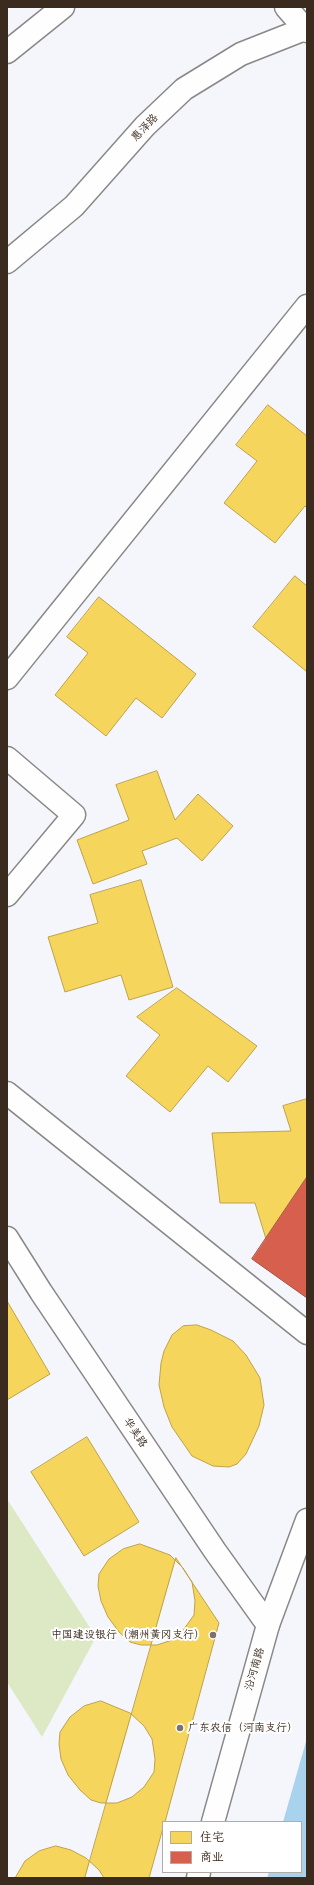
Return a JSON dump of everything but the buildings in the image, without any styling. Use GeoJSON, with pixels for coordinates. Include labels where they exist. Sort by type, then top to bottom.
{"type":"FeatureCollection","features":[{"type":"Feature","properties":{"kind":"street"},"geometry":{"type":"LineString","coordinates":[[7,52],[63,7]]}},
{"type":"Feature","properties":{"kind":"street"},"geometry":{"type":"LineString","coordinates":[[286,7],[306,29]]}},
{"type":"Feature","properties":{"kind":"street","name":"惠泽路"},"geometry":{"type":"LineString","coordinates":[[7,262],[74,206],[145,126],[184,90],[241,54],[306,29]]}},
{"type":"Feature","properties":{"kind":"street"},"geometry":{"type":"LineString","coordinates":[[7,678],[307,306]]}},
{"type":"Feature","properties":{"kind":"street"},"geometry":{"type":"LineString","coordinates":[[7,758],[74,816],[7,895]]}},
{"type":"Feature","properties":{"kind":"street"},"geometry":{"type":"LineString","coordinates":[[7,1093],[307,1334]]}},
{"type":"Feature","properties":{"kind":"street","name":"华美路"},"geometry":{"type":"LineString","coordinates":[[7,1238],[41,1292],[201,1531],[268,1625]]}},
{"type":"Feature","properties":{"kind":"street","name":"沿河南路"},"geometry":{"type":"LineString","coordinates":[[213,1821],[268,1625],[307,1520]]}},
{"type":"Feature","properties":{"kind":"green space"},"geometry":{"type":"Polygon","coordinates":[[[7,1499],[96,1637],[42,1737],[7,1682],[7,1499]]]}},
{"type":"Feature","properties":{"kind":"water"},"geometry":{"type":"Polygon","coordinates":[[[307,1738],[307,1878],[267,1878],[269,1873],[302,1873],[302,1821],[283,1821],[307,1738]]]}},
{"type":"Feature","properties":{"kind":"place","name":"中国建设银行（潮州黄冈支行）"},"geometry":{"type":"Point","coordinates":[213,1635]}},
{"type":"Feature","properties":{"kind":"place","name":"广东农信（河南支行）"},"geometry":{"type":"Point","coordinates":[180,1728]}}]}
